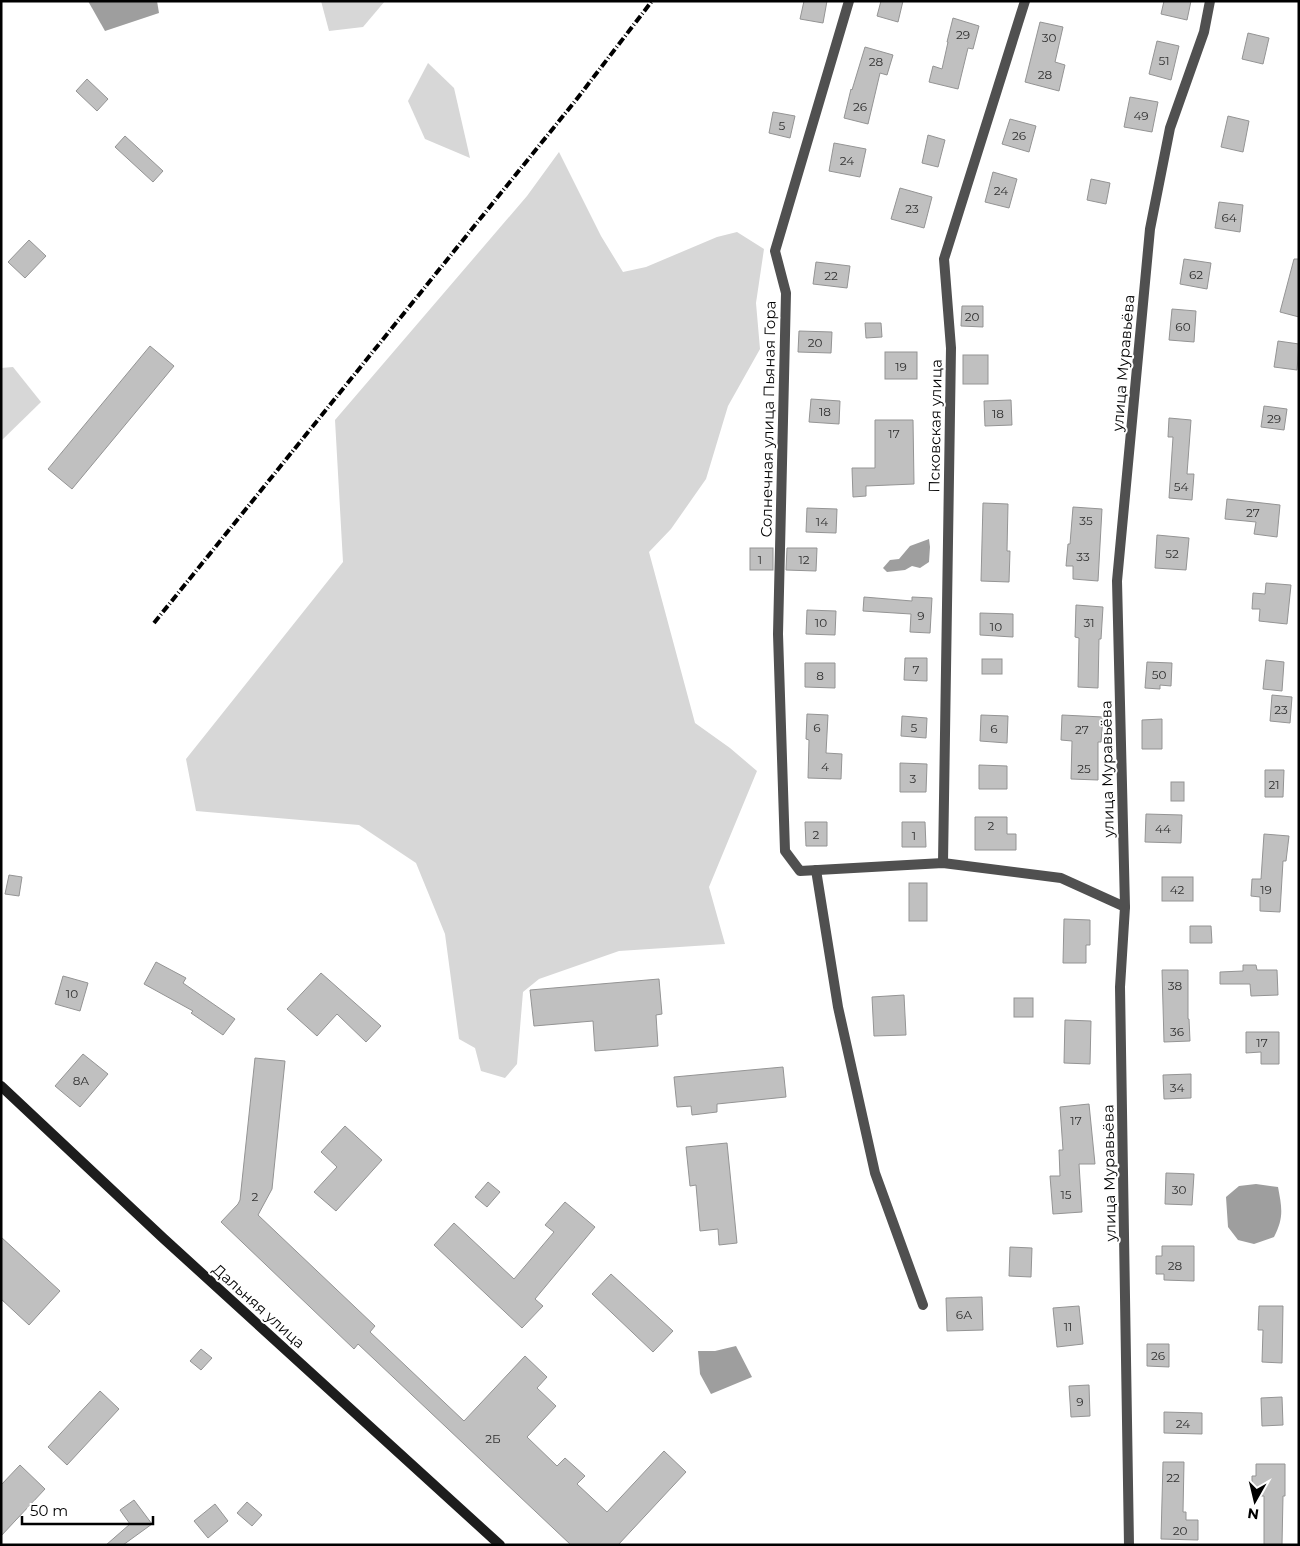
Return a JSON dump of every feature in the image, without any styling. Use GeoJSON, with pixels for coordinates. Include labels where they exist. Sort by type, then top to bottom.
{"type":"FeatureCollection","features":[{"type":"Feature","properties":{"kind":"main road","name":"Дальняя улица"},"geometry":{"type":"LineString","coordinates":[[1,1086],[163,1238],[500,1545]]}},
{"type":"Feature","properties":{"kind":"street","name":"Солнечная улица Пьяная Гора"},"geometry":{"type":"LineString","coordinates":[[816,870],[800,871],[785,850],[778,634],[786,293],[775,251],[849,1]]}},
{"type":"Feature","properties":{"kind":"street","name":"Псковская улица"},"geometry":{"type":"LineString","coordinates":[[943,863],[951,348],[944,259],[1025,1]]}},
{"type":"Feature","properties":{"kind":"street","name":"улица Муравьёва"},"geometry":{"type":"LineString","coordinates":[[1128,1545],[1120,987],[1125,907],[1117,581],[1150,229],[1170,128],[1204,32],[1210,1]]}},
{"type":"Feature","properties":{"kind":"street"},"geometry":{"type":"LineString","coordinates":[[923,1305],[875,1173],[838,1007],[816,870],[943,863],[1061,878],[1125,907]]}},
{"type":"Feature","properties":{"kind":"shaded area"},"geometry":{"type":"Polygon","coordinates":[[[88,1],[157,1],[159,13],[105,31],[88,1]]]}},
{"type":"Feature","properties":{"kind":"shaded area"},"geometry":{"type":"Polygon","coordinates":[[[321,1],[385,1],[363,27],[329,31],[321,1]]]}},
{"type":"Feature","properties":{"kind":"shaded area"},"geometry":{"type":"Polygon","coordinates":[[[428,63],[454,88],[470,158],[425,139],[408,101],[428,63]]]}},
{"type":"Feature","properties":{"kind":"shaded area"},"geometry":{"type":"Polygon","coordinates":[[[559,152],[601,236],[623,272],[646,267],[717,237],[737,232],[764,249],[756,303],[760,349],[728,406],[706,479],[671,529],[649,552],[695,723],[730,748],[757,771],[709,887],[725,944],[619,951],[539,979],[523,992],[517,1064],[505,1078],[481,1071],[475,1048],[459,1039],[445,934],[416,863],[359,825],[196,811],[186,759],[343,562],[335,420],[527,196],[559,152]]]}},
{"type":"Feature","properties":{"kind":"shaded area"},"geometry":{"type":"Polygon","coordinates":[[[13,367],[41,402],[1,441],[1,368],[13,367]]]}},
{"type":"Feature","properties":{"kind":"shaded area"},"geometry":{"type":"Polygon","coordinates":[[[929,539],[929,562],[920,568],[912,566],[905,570],[887,572],[883,568],[890,560],[899,559],[910,546],[929,539]]]}},
{"type":"Feature","properties":{"kind":"shaded area"},"geometry":{"type":"Polygon","coordinates":[[[1256,1184],[1278,1187],[1281,1213],[1274,1237],[1254,1244],[1238,1240],[1228,1227],[1226,1197],[1239,1186],[1256,1184]]]}},
{"type":"Feature","properties":{"kind":"shaded area"},"geometry":{"type":"Polygon","coordinates":[[[736,1346],[752,1377],[711,1394],[700,1374],[698,1351],[715,1351],[736,1346]]]}},
{"type":"Feature","properties":{"kind":"building"},"geometry":{"type":"Polygon","coordinates":[[[804,1],[827,1],[823,23],[800,19],[804,1]]]}},
{"type":"Feature","properties":{"kind":"building"},"geometry":{"type":"Polygon","coordinates":[[[881,1],[903,1],[898,22],[877,16],[881,1]]]}},
{"type":"Feature","properties":{"kind":"building"},"geometry":{"type":"Polygon","coordinates":[[[1164,1],[1191,1],[1187,20],[1161,14],[1164,1]]]}},
{"type":"Feature","properties":{"kind":"building"},"geometry":{"type":"Polygon","coordinates":[[[953,18],[979,26],[973,49],[968,48],[958,89],[929,82],[933,66],[942,69],[953,18]]]}},
{"type":"Feature","properties":{"kind":"building"},"geometry":{"type":"Polygon","coordinates":[[[1040,22],[1063,27],[1055,62],[1065,65],[1059,91],[1025,82],[1040,22]]]}},
{"type":"Feature","properties":{"kind":"building"},"geometry":{"type":"Polygon","coordinates":[[[1248,33],[1269,38],[1263,64],[1242,59],[1248,33]]]}},
{"type":"Feature","properties":{"kind":"building"},"geometry":{"type":"Polygon","coordinates":[[[1157,41],[1179,46],[1171,80],[1149,74],[1157,41]]]}},
{"type":"Feature","properties":{"kind":"building"},"geometry":{"type":"Polygon","coordinates":[[[865,47],[893,55],[887,75],[880,73],[868,124],[844,118],[851,89],[865,47]]]}},
{"type":"Feature","properties":{"kind":"building"},"geometry":{"type":"Polygon","coordinates":[[[87,79],[108,99],[97,111],[76,91],[87,79]]]}},
{"type":"Feature","properties":{"kind":"building"},"geometry":{"type":"Polygon","coordinates":[[[1130,97],[1158,102],[1152,132],[1124,127],[1130,97]]]}},
{"type":"Feature","properties":{"kind":"building"},"geometry":{"type":"Polygon","coordinates":[[[773,112],[795,116],[790,138],[769,133],[773,112]]]}},
{"type":"Feature","properties":{"kind":"building"},"geometry":{"type":"Polygon","coordinates":[[[1228,116],[1249,121],[1243,152],[1221,147],[1228,116]]]}},
{"type":"Feature","properties":{"kind":"building"},"geometry":{"type":"Polygon","coordinates":[[[1010,119],[1036,126],[1029,152],[1002,144],[1010,119]]]}},
{"type":"Feature","properties":{"kind":"building"},"geometry":{"type":"Polygon","coordinates":[[[928,135],[945,140],[938,167],[922,163],[928,135]]]}},
{"type":"Feature","properties":{"kind":"building"},"geometry":{"type":"Polygon","coordinates":[[[125,136],[163,171],[153,182],[115,147],[125,136]]]}},
{"type":"Feature","properties":{"kind":"building"},"geometry":{"type":"Polygon","coordinates":[[[834,143],[866,149],[860,177],[829,171],[834,143]]]}},
{"type":"Feature","properties":{"kind":"building"},"geometry":{"type":"Polygon","coordinates":[[[993,172],[1017,179],[1009,208],[985,202],[993,172]]]}},
{"type":"Feature","properties":{"kind":"building"},"geometry":{"type":"Polygon","coordinates":[[[1091,179],[1110,183],[1106,204],[1087,200],[1091,179]]]}},
{"type":"Feature","properties":{"kind":"building"},"geometry":{"type":"Polygon","coordinates":[[[900,188],[932,197],[924,228],[891,219],[900,188]]]}},
{"type":"Feature","properties":{"kind":"building"},"geometry":{"type":"Polygon","coordinates":[[[1219,202],[1243,205],[1240,232],[1215,228],[1219,202]]]}},
{"type":"Feature","properties":{"kind":"building"},"geometry":{"type":"Polygon","coordinates":[[[29,240],[46,256],[25,278],[8,262],[29,240]]]}},
{"type":"Feature","properties":{"kind":"building"},"geometry":{"type":"Polygon","coordinates":[[[1184,259],[1211,263],[1207,289],[1180,284],[1184,259]]]}},
{"type":"Feature","properties":{"kind":"building"},"geometry":{"type":"Polygon","coordinates":[[[1294,259],[1299,259],[1299,317],[1280,312],[1294,259]]]}},
{"type":"Feature","properties":{"kind":"building"},"geometry":{"type":"Polygon","coordinates":[[[816,262],[850,266],[847,288],[813,284],[816,262]]]}},
{"type":"Feature","properties":{"kind":"building"},"geometry":{"type":"Polygon","coordinates":[[[962,306],[983,306],[983,327],[961,326],[962,306]]]}},
{"type":"Feature","properties":{"kind":"building"},"geometry":{"type":"Polygon","coordinates":[[[1172,309],[1196,311],[1194,342],[1169,340],[1172,309]]]}},
{"type":"Feature","properties":{"kind":"building"},"geometry":{"type":"Polygon","coordinates":[[[865,323],[881,323],[882,337],[866,338],[865,323]]]}},
{"type":"Feature","properties":{"kind":"building"},"geometry":{"type":"Polygon","coordinates":[[[799,331],[832,332],[831,353],[798,352],[799,331]]]}},
{"type":"Feature","properties":{"kind":"building"},"geometry":{"type":"Polygon","coordinates":[[[1278,341],[1299,344],[1297,370],[1274,367],[1278,341]]]}},
{"type":"Feature","properties":{"kind":"building"},"geometry":{"type":"Polygon","coordinates":[[[150,346],[174,366],[72,489],[48,469],[150,346]]]}},
{"type":"Feature","properties":{"kind":"building"},"geometry":{"type":"Polygon","coordinates":[[[885,352],[917,352],[917,379],[885,379],[885,352]]]}},
{"type":"Feature","properties":{"kind":"building"},"geometry":{"type":"Polygon","coordinates":[[[963,355],[988,355],[988,384],[963,384],[963,355]]]}},
{"type":"Feature","properties":{"kind":"building"},"geometry":{"type":"Polygon","coordinates":[[[811,399],[840,401],[839,424],[809,422],[811,399]]]}},
{"type":"Feature","properties":{"kind":"building"},"geometry":{"type":"Polygon","coordinates":[[[1011,400],[1012,425],[985,426],[984,401],[1011,400]]]}},
{"type":"Feature","properties":{"kind":"building"},"geometry":{"type":"Polygon","coordinates":[[[1264,406],[1287,409],[1284,430],[1261,427],[1264,406]]]}},
{"type":"Feature","properties":{"kind":"building"},"geometry":{"type":"Polygon","coordinates":[[[1169,418],[1191,420],[1187,474],[1194,474],[1192,500],[1169,498],[1173,437],[1168,437],[1169,418]]]}},
{"type":"Feature","properties":{"kind":"building"},"geometry":{"type":"Polygon","coordinates":[[[875,420],[913,420],[914,484],[866,486],[866,496],[853,497],[852,468],[875,468],[875,420]]]}},
{"type":"Feature","properties":{"kind":"building"},"geometry":{"type":"Polygon","coordinates":[[[1227,499],[1280,505],[1277,537],[1254,534],[1256,522],[1225,519],[1227,499]]]}},
{"type":"Feature","properties":{"kind":"building"},"geometry":{"type":"Polygon","coordinates":[[[983,503],[1008,504],[1007,551],[1010,551],[1009,582],[981,581],[983,503]]]}},
{"type":"Feature","properties":{"kind":"building"},"geometry":{"type":"Polygon","coordinates":[[[1073,507],[1102,509],[1098,581],[1073,579],[1073,566],[1066,566],[1073,507]]]}},
{"type":"Feature","properties":{"kind":"building"},"geometry":{"type":"Polygon","coordinates":[[[807,508],[837,509],[836,533],[806,532],[807,508]]]}},
{"type":"Feature","properties":{"kind":"building"},"geometry":{"type":"Polygon","coordinates":[[[1157,535],[1189,538],[1186,570],[1155,568],[1157,535]]]}},
{"type":"Feature","properties":{"kind":"building"},"geometry":{"type":"Polygon","coordinates":[[[750,548],[773,548],[773,570],[750,570],[750,548]]]}},
{"type":"Feature","properties":{"kind":"building"},"geometry":{"type":"Polygon","coordinates":[[[787,548],[817,548],[816,571],[786,570],[787,548]]]}},
{"type":"Feature","properties":{"kind":"building"},"geometry":{"type":"Polygon","coordinates":[[[1266,583],[1291,585],[1287,624],[1259,621],[1260,609],[1252,609],[1253,593],[1265,594],[1266,583]]]}},
{"type":"Feature","properties":{"kind":"building"},"geometry":{"type":"Polygon","coordinates":[[[864,597],[912,601],[912,597],[932,598],[930,633],[910,632],[911,614],[863,611],[864,597]]]}},
{"type":"Feature","properties":{"kind":"building"},"geometry":{"type":"Polygon","coordinates":[[[1076,605],[1103,607],[1101,639],[1099,639],[1098,688],[1078,687],[1079,638],[1075,637],[1076,605]]]}},
{"type":"Feature","properties":{"kind":"building"},"geometry":{"type":"Polygon","coordinates":[[[807,610],[836,611],[835,635],[806,634],[807,610]]]}},
{"type":"Feature","properties":{"kind":"building"},"geometry":{"type":"Polygon","coordinates":[[[980,613],[1013,614],[1013,637],[980,635],[980,613]]]}},
{"type":"Feature","properties":{"kind":"building"},"geometry":{"type":"Polygon","coordinates":[[[905,658],[927,658],[927,681],[904,680],[905,658]]]}},
{"type":"Feature","properties":{"kind":"building"},"geometry":{"type":"Polygon","coordinates":[[[982,659],[1002,659],[1002,674],[982,674],[982,659]]]}},
{"type":"Feature","properties":{"kind":"building"},"geometry":{"type":"Polygon","coordinates":[[[1266,660],[1284,662],[1282,691],[1263,689],[1266,660]]]}},
{"type":"Feature","properties":{"kind":"building"},"geometry":{"type":"Polygon","coordinates":[[[1147,662],[1172,663],[1171,686],[1160,685],[1160,689],[1145,688],[1147,662]]]}},
{"type":"Feature","properties":{"kind":"building"},"geometry":{"type":"Polygon","coordinates":[[[805,663],[835,663],[835,688],[805,687],[805,663]]]}},
{"type":"Feature","properties":{"kind":"building"},"geometry":{"type":"Polygon","coordinates":[[[1272,695],[1292,697],[1290,723],[1270,721],[1272,695]]]}},
{"type":"Feature","properties":{"kind":"building"},"geometry":{"type":"Polygon","coordinates":[[[807,714],[828,715],[826,753],[842,754],[841,779],[808,778],[809,740],[806,739],[807,714]]]}},
{"type":"Feature","properties":{"kind":"building"},"geometry":{"type":"Polygon","coordinates":[[[981,715],[1008,716],[1007,743],[980,741],[981,715]]]}},
{"type":"Feature","properties":{"kind":"building"},"geometry":{"type":"Polygon","coordinates":[[[1062,715],[1103,717],[1101,742],[1098,742],[1098,780],[1071,779],[1072,741],[1061,740],[1062,715]]]}},
{"type":"Feature","properties":{"kind":"building"},"geometry":{"type":"Polygon","coordinates":[[[902,716],[927,718],[926,738],[901,736],[902,716]]]}},
{"type":"Feature","properties":{"kind":"building"},"geometry":{"type":"Polygon","coordinates":[[[1162,719],[1162,749],[1142,749],[1142,720],[1162,719]]]}},
{"type":"Feature","properties":{"kind":"building"},"geometry":{"type":"Polygon","coordinates":[[[900,763],[927,764],[926,792],[900,792],[900,763]]]}},
{"type":"Feature","properties":{"kind":"building"},"geometry":{"type":"Polygon","coordinates":[[[979,765],[1007,766],[1007,789],[979,789],[979,765]]]}},
{"type":"Feature","properties":{"kind":"building"},"geometry":{"type":"Polygon","coordinates":[[[1265,770],[1284,770],[1283,797],[1265,797],[1265,770]]]}},
{"type":"Feature","properties":{"kind":"building"},"geometry":{"type":"Polygon","coordinates":[[[1171,782],[1184,782],[1184,801],[1171,801],[1171,782]]]}},
{"type":"Feature","properties":{"kind":"building"},"geometry":{"type":"Polygon","coordinates":[[[1146,814],[1182,815],[1181,843],[1145,842],[1146,814]]]}},
{"type":"Feature","properties":{"kind":"building"},"geometry":{"type":"Polygon","coordinates":[[[975,817],[1007,817],[1007,834],[1016,834],[1016,850],[975,850],[975,817]]]}},
{"type":"Feature","properties":{"kind":"building"},"geometry":{"type":"Polygon","coordinates":[[[805,822],[827,822],[827,846],[806,846],[805,822]]]}},
{"type":"Feature","properties":{"kind":"building"},"geometry":{"type":"Polygon","coordinates":[[[902,822],[925,822],[926,847],[902,847],[902,822]]]}},
{"type":"Feature","properties":{"kind":"building"},"geometry":{"type":"Polygon","coordinates":[[[1264,834],[1289,836],[1286,861],[1283,861],[1280,912],[1260,911],[1260,897],[1251,896],[1252,879],[1261,879],[1264,834]]]}},
{"type":"Feature","properties":{"kind":"building"},"geometry":{"type":"Polygon","coordinates":[[[9,875],[22,877],[19,896],[5,894],[9,875]]]}},
{"type":"Feature","properties":{"kind":"building"},"geometry":{"type":"Polygon","coordinates":[[[1162,877],[1193,877],[1193,901],[1162,901],[1162,877]]]}},
{"type":"Feature","properties":{"kind":"building"},"geometry":{"type":"Polygon","coordinates":[[[909,883],[927,883],[927,921],[909,921],[909,883]]]}},
{"type":"Feature","properties":{"kind":"building"},"geometry":{"type":"Polygon","coordinates":[[[1064,919],[1090,920],[1090,945],[1086,945],[1086,963],[1063,963],[1064,919]]]}},
{"type":"Feature","properties":{"kind":"building"},"geometry":{"type":"Polygon","coordinates":[[[1190,926],[1211,926],[1212,943],[1190,943],[1190,926]]]}},
{"type":"Feature","properties":{"kind":"building"},"geometry":{"type":"Polygon","coordinates":[[[156,962],[186,978],[183,983],[235,1019],[223,1035],[191,1013],[193,1011],[144,984],[156,962]]]}},
{"type":"Feature","properties":{"kind":"building"},"geometry":{"type":"Polygon","coordinates":[[[1243,965],[1256,965],[1257,970],[1277,970],[1278,995],[1251,996],[1250,984],[1220,984],[1220,972],[1243,971],[1243,965]]]}},
{"type":"Feature","properties":{"kind":"building"},"geometry":{"type":"Polygon","coordinates":[[[1162,970],[1188,970],[1190,1041],[1164,1042],[1162,970]]]}},
{"type":"Feature","properties":{"kind":"building"},"geometry":{"type":"Polygon","coordinates":[[[321,973],[381,1026],[366,1042],[337,1014],[317,1036],[287,1009],[321,973]]]}},
{"type":"Feature","properties":{"kind":"building"},"geometry":{"type":"Polygon","coordinates":[[[63,976],[88,983],[80,1011],[55,1004],[63,976]]]}},
{"type":"Feature","properties":{"kind":"building"},"geometry":{"type":"Polygon","coordinates":[[[659,979],[662,1014],[656,1015],[658,1046],[595,1051],[593,1021],[534,1026],[530,990],[659,979]]]}},
{"type":"Feature","properties":{"kind":"building"},"geometry":{"type":"Polygon","coordinates":[[[904,995],[906,1035],[874,1036],[872,997],[904,995]]]}},
{"type":"Feature","properties":{"kind":"building"},"geometry":{"type":"Polygon","coordinates":[[[1014,998],[1033,998],[1033,1017],[1014,1017],[1014,998]]]}},
{"type":"Feature","properties":{"kind":"building"},"geometry":{"type":"Polygon","coordinates":[[[1065,1020],[1091,1021],[1090,1064],[1064,1063],[1065,1020]]]}},
{"type":"Feature","properties":{"kind":"building"},"geometry":{"type":"Polygon","coordinates":[[[1246,1032],[1279,1032],[1279,1064],[1261,1064],[1261,1052],[1246,1053],[1246,1032]]]}},
{"type":"Feature","properties":{"kind":"building"},"geometry":{"type":"Polygon","coordinates":[[[83,1054],[108,1074],[80,1107],[55,1086],[83,1054]]]}},
{"type":"Feature","properties":{"kind":"building"},"geometry":{"type":"Polygon","coordinates":[[[255,1058],[285,1061],[272,1189],[258,1215],[375,1326],[370,1332],[464,1421],[525,1356],[547,1377],[537,1388],[556,1406],[527,1437],[557,1466],[565,1458],[585,1476],[577,1484],[607,1512],[664,1451],[686,1472],[618,1545],[571,1545],[358,1344],[354,1349],[221,1222],[240,1200],[255,1058]]]}},
{"type":"Feature","properties":{"kind":"building"},"geometry":{"type":"Polygon","coordinates":[[[783,1067],[786,1097],[717,1104],[717,1112],[692,1115],[691,1106],[677,1107],[674,1077],[783,1067]]]}},
{"type":"Feature","properties":{"kind":"building"},"geometry":{"type":"Polygon","coordinates":[[[1191,1074],[1191,1098],[1164,1099],[1163,1075],[1191,1074]]]}},
{"type":"Feature","properties":{"kind":"building"},"geometry":{"type":"Polygon","coordinates":[[[1089,1104],[1095,1164],[1079,1164],[1082,1212],[1053,1214],[1050,1176],[1060,1176],[1059,1150],[1063,1150],[1060,1107],[1089,1104]]]}},
{"type":"Feature","properties":{"kind":"building"},"geometry":{"type":"Polygon","coordinates":[[[345,1126],[382,1160],[336,1211],[314,1192],[337,1167],[321,1152],[345,1126]]]}},
{"type":"Feature","properties":{"kind":"building"},"geometry":{"type":"Polygon","coordinates":[[[727,1143],[737,1243],[719,1245],[718,1229],[700,1231],[696,1185],[690,1186],[686,1147],[727,1143]]]}},
{"type":"Feature","properties":{"kind":"building"},"geometry":{"type":"Polygon","coordinates":[[[1166,1173],[1194,1174],[1192,1205],[1165,1204],[1166,1173]]]}},
{"type":"Feature","properties":{"kind":"building"},"geometry":{"type":"Polygon","coordinates":[[[488,1182],[500,1192],[487,1207],[475,1197],[488,1182]]]}},
{"type":"Feature","properties":{"kind":"building"},"geometry":{"type":"Polygon","coordinates":[[[565,1202],[595,1227],[535,1299],[543,1306],[522,1328],[434,1245],[454,1223],[514,1279],[554,1232],[545,1225],[565,1202]]]}},
{"type":"Feature","properties":{"kind":"building"},"geometry":{"type":"Polygon","coordinates":[[[1,1237],[60,1291],[29,1325],[1,1299],[1,1237]]]}},
{"type":"Feature","properties":{"kind":"building"},"geometry":{"type":"Polygon","coordinates":[[[1162,1246],[1194,1246],[1194,1281],[1164,1280],[1164,1274],[1156,1274],[1156,1256],[1162,1256],[1162,1246]]]}},
{"type":"Feature","properties":{"kind":"building"},"geometry":{"type":"Polygon","coordinates":[[[1010,1247],[1032,1248],[1031,1277],[1009,1276],[1010,1247]]]}},
{"type":"Feature","properties":{"kind":"building"},"geometry":{"type":"Polygon","coordinates":[[[611,1274],[673,1331],[653,1352],[592,1294],[611,1274]]]}},
{"type":"Feature","properties":{"kind":"building"},"geometry":{"type":"Polygon","coordinates":[[[982,1297],[983,1330],[947,1331],[946,1298],[982,1297]]]}},
{"type":"Feature","properties":{"kind":"building"},"geometry":{"type":"Polygon","coordinates":[[[1079,1306],[1083,1344],[1057,1347],[1053,1308],[1079,1306]]]}},
{"type":"Feature","properties":{"kind":"building"},"geometry":{"type":"Polygon","coordinates":[[[1259,1306],[1283,1306],[1282,1363],[1262,1362],[1263,1330],[1258,1330],[1259,1306]]]}},
{"type":"Feature","properties":{"kind":"building"},"geometry":{"type":"Polygon","coordinates":[[[1147,1344],[1169,1344],[1169,1367],[1147,1366],[1147,1344]]]}},
{"type":"Feature","properties":{"kind":"building"},"geometry":{"type":"Polygon","coordinates":[[[201,1349],[212,1358],[201,1370],[190,1361],[201,1349]]]}},
{"type":"Feature","properties":{"kind":"building"},"geometry":{"type":"Polygon","coordinates":[[[1089,1385],[1090,1416],[1071,1417],[1069,1386],[1089,1385]]]}},
{"type":"Feature","properties":{"kind":"building"},"geometry":{"type":"Polygon","coordinates":[[[100,1391],[119,1409],[67,1465],[48,1447],[100,1391]]]}},
{"type":"Feature","properties":{"kind":"building"},"geometry":{"type":"Polygon","coordinates":[[[1282,1397],[1283,1425],[1262,1426],[1261,1398],[1282,1397]]]}},
{"type":"Feature","properties":{"kind":"building"},"geometry":{"type":"Polygon","coordinates":[[[1164,1412],[1202,1413],[1202,1434],[1164,1433],[1164,1412]]]}},
{"type":"Feature","properties":{"kind":"building"},"geometry":{"type":"Polygon","coordinates":[[[1163,1462],[1184,1462],[1183,1512],[1186,1512],[1186,1520],[1198,1520],[1198,1540],[1161,1539],[1163,1462]]]}},
{"type":"Feature","properties":{"kind":"building"},"geometry":{"type":"Polygon","coordinates":[[[1256,1464],[1285,1464],[1282,1545],[1264,1545],[1264,1496],[1252,1496],[1252,1476],[1256,1476],[1256,1464]]]}},
{"type":"Feature","properties":{"kind":"building"},"geometry":{"type":"Polygon","coordinates":[[[20,1465],[45,1489],[1,1536],[1,1485],[20,1465]]]}},
{"type":"Feature","properties":{"kind":"building"},"geometry":{"type":"Polygon","coordinates":[[[134,1500],[152,1524],[123,1545],[106,1545],[130,1524],[120,1510],[134,1500]]]}},
{"type":"Feature","properties":{"kind":"building"},"geometry":{"type":"Polygon","coordinates":[[[247,1502],[262,1515],[252,1526],[237,1513],[247,1502]]]}},
{"type":"Feature","properties":{"kind":"building"},"geometry":{"type":"Polygon","coordinates":[[[215,1504],[228,1521],[208,1538],[194,1521],[215,1504]]]}},
{"type":"Feature","properties":{"kind":"railway"},"geometry":{"type":"LineString","coordinates":[[154,623],[576,100],[652,1]]}}]}
